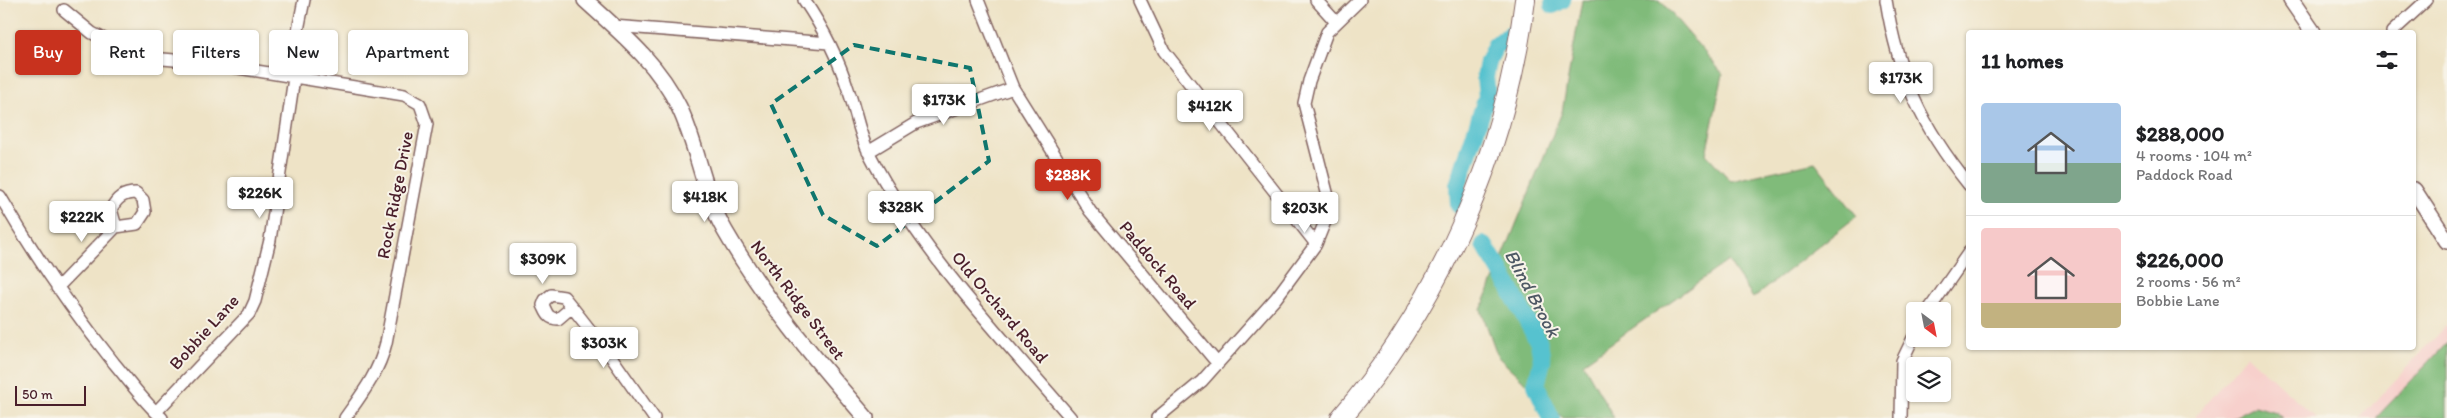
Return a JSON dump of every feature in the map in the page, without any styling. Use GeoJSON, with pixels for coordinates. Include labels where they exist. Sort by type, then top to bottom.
{"type":"FeatureCollection","features":[{"type":"Feature","properties":{"kind":"highway"},"geometry":{"type":"LineString","coordinates":[[1341,418],[1398,343],[1448,254],[1483,174],[1508,92],[1525,0]]}},
{"type":"Feature","properties":{"kind":"highway"},"geometry":{"type":"LineString","coordinates":[[1362,413],[1400,361],[1437,301],[1483,208],[1516,109],[1538,0]]}},
{"type":"Feature","properties":{"kind":"highway"},"geometry":{"type":"LineString","coordinates":[[1331,418],[1398,343]]}},
{"type":"Feature","properties":{"kind":"street","name":"Bobbie Lane"},"geometry":{"type":"LineString","coordinates":[[159,415],[248,314],[255,301],[270,240],[294,78],[294,50],[304,0]]}},
{"type":"Feature","properties":{"kind":"street","name":"North Ridge Street"},"geometry":{"type":"LineString","coordinates":[[585,0],[648,59],[668,88],[680,108],[724,228],[750,273],[788,325],[866,418]]}},
{"type":"Feature","properties":{"kind":"street","name":"Old Orchard Road"},"geometry":{"type":"LineString","coordinates":[[804,0],[829,43],[849,91],[868,152],[913,226],[959,288],[1071,418]]}},
{"type":"Feature","properties":{"kind":"street","name":"Paddock Road"},"geometry":{"type":"LineString","coordinates":[[978,0],[1013,88],[1090,211],[1218,364]]}},
{"type":"Feature","properties":{"kind":"street"},"geometry":{"type":"LineString","coordinates":[[1140,0],[1164,50],[1316,244]]}},
{"type":"Feature","properties":{"kind":"street"},"geometry":{"type":"LineString","coordinates":[[1316,0],[1336,22]]}},
{"type":"Feature","properties":{"kind":"street"},"geometry":{"type":"LineString","coordinates":[[1157,418],[1202,382],[1276,298],[1316,244],[1326,219],[1329,200],[1304,103],[1309,81],[1327,32],[1360,0]]}},
{"type":"Feature","properties":{"kind":"street"},"geometry":{"type":"LineString","coordinates":[[1886,0],[1894,48],[1914,102],[1950,161],[1966,181]]}},
{"type":"Feature","properties":{"kind":"street"},"geometry":{"type":"LineString","coordinates":[[2291,0],[2312,30]]}},
{"type":"Feature","properties":{"kind":"street"},"geometry":{"type":"LineString","coordinates":[[2394,30],[2428,0]]}},
{"type":"Feature","properties":{"kind":"street","name":"Rock Ridge Drive"},"geometry":{"type":"LineString","coordinates":[[64,10],[92,32],[140,57],[208,63],[404,95],[420,104],[427,124],[382,358],[370,382],[345,418]]}},
{"type":"Feature","properties":{"kind":"street"},"geometry":{"type":"LineString","coordinates":[[613,26],[829,43]]}},
{"type":"Feature","properties":{"kind":"street"},"geometry":{"type":"LineString","coordinates":[[868,152],[916,123],[1013,88]]}},
{"type":"Feature","properties":{"kind":"street"},"geometry":{"type":"LineString","coordinates":[[2416,193],[2447,241]]}},
{"type":"Feature","properties":{"kind":"street"},"geometry":{"type":"LineString","coordinates":[[0,196],[28,246],[57,288],[96,341],[159,415]]}},
{"type":"Feature","properties":{"kind":"street"},"geometry":{"type":"LineString","coordinates":[[57,288],[116,227]]}},
{"type":"Feature","properties":{"kind":"street"},"geometry":{"type":"LineString","coordinates":[[1934,302],[1966,256]]}},
{"type":"Feature","properties":{"kind":"street"},"geometry":{"type":"LineString","coordinates":[[572,307],[612,358],[654,418]]}},
{"type":"Feature","properties":{"kind":"street"},"geometry":{"type":"LineString","coordinates":[[1891,418],[1901,413],[1902,361],[1908,348]]}},
{"type":"Feature","properties":{"kind":"highlighted area"},"geometry":{"type":"Polygon","coordinates":[[[854,45],[970,68],[989,161],[877,246],[823,215],[771,104],[854,45]]]}},
{"type":"Feature","properties":{"kind":"shaded area"},"geometry":{"type":"Polygon","coordinates":[[[2447,324],[2447,418],[2360,418],[2447,324]]]}},
{"type":"Feature","properties":{"kind":"shaded area"},"geometry":{"type":"Polygon","coordinates":[[[2247,355],[2316,418],[2194,418],[2247,355]]]}},
{"type":"Feature","properties":{"kind":"green space"},"geometry":{"type":"Polygon","coordinates":[[[1582,0],[1660,0],[1723,74],[1706,154],[1731,181],[1815,162],[1857,216],[1753,298],[1728,261],[1583,363],[1614,418],[1563,418],[1498,357],[1481,310],[1562,112],[1582,0]]]}},
{"type":"Feature","properties":{"kind":"green space"},"geometry":{"type":"Polygon","coordinates":[[[2447,343],[2447,418],[2376,418],[2447,343]]]}},
{"type":"Feature","properties":{"kind":"green space"},"geometry":{"type":"Polygon","coordinates":[[[2255,406],[2275,412],[2282,418],[2232,418],[2255,406]]]}},
{"type":"Feature","properties":{"kind":"waterway","name":"Blind Brook"},"geometry":{"type":"LineString","coordinates":[[1553,5],[1562,0]]}},
{"type":"Feature","properties":{"kind":"waterway","name":"Blind Brook"},"geometry":{"type":"LineString","coordinates":[[1459,205],[1458,185],[1487,96],[1485,77],[1488,62],[1495,46],[1511,34]]}},
{"type":"Feature","properties":{"kind":"waterway","name":"Blind Brook"},"geometry":{"type":"LineString","coordinates":[[1484,245],[1500,270],[1539,343],[1542,361],[1536,385],[1551,418]]}}]}
